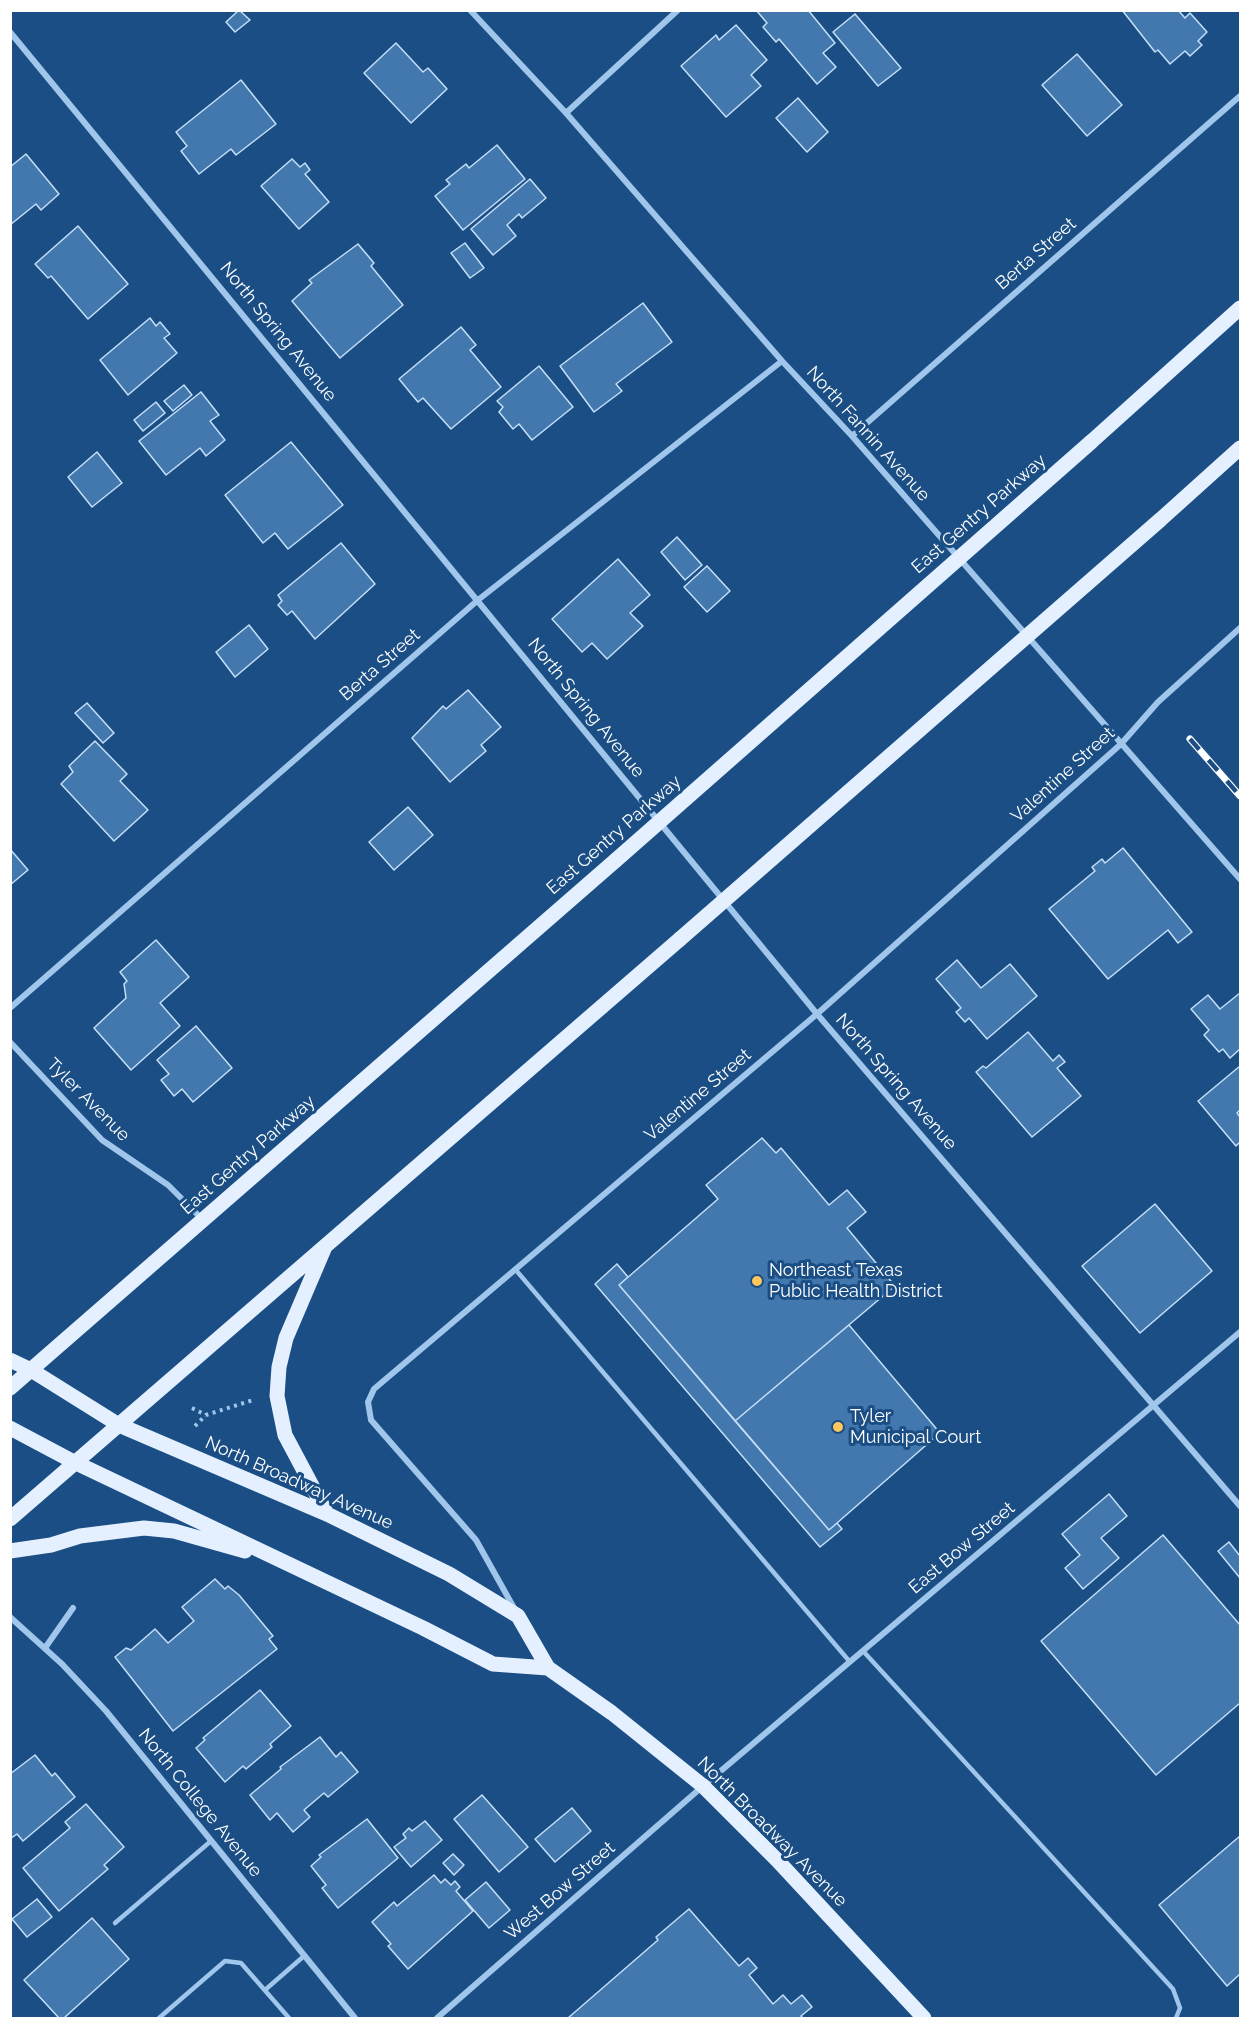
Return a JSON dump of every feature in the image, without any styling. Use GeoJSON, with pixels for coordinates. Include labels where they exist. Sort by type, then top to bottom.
{"type":"FeatureCollection","features":[{"type":"Feature","properties":{"kind":"main road","name":"East Gentry Parkway"},"geometry":{"type":"LineString","coordinates":[[10,1388],[616,860],[1240,308]]}},
{"type":"Feature","properties":{"kind":"main road"},"geometry":{"type":"LineString","coordinates":[[10,1519],[681,939],[1240,448]]}},
{"type":"Feature","properties":{"kind":"main road"},"geometry":{"type":"LineString","coordinates":[[325,1246],[286,1338],[279,1367],[277,1396],[285,1435],[327,1514]]}},
{"type":"Feature","properties":{"kind":"main road","name":"North Broadway Avenue"},"geometry":{"type":"LineString","coordinates":[[10,1360],[31,1370],[119,1425],[327,1514],[449,1574],[518,1616],[548,1668],[612,1713],[703,1786],[777,1860],[924,2019]]}},
{"type":"Feature","properties":{"kind":"main road"},"geometry":{"type":"LineString","coordinates":[[10,1428],[74,1462],[423,1628],[493,1664],[548,1668]]}},
{"type":"Feature","properties":{"kind":"main road"},"geometry":{"type":"LineString","coordinates":[[10,1551],[51,1545],[80,1536],[144,1528],[174,1531],[287,1563]]}},
{"type":"Feature","properties":{"kind":"street","name":"North Fannin Avenue"},"geometry":{"type":"LineString","coordinates":[[470,10],[566,113],[1240,879]]}},
{"type":"Feature","properties":{"kind":"street"},"geometry":{"type":"LineString","coordinates":[[566,113],[678,10]]}},
{"type":"Feature","properties":{"kind":"street","name":"North Spring Avenue"},"geometry":{"type":"LineString","coordinates":[[10,32],[817,1014],[1240,1506]]}},
{"type":"Feature","properties":{"kind":"street","name":"Berta Street"},"geometry":{"type":"LineString","coordinates":[[852,436],[1240,96]]}},
{"type":"Feature","properties":{"kind":"street","name":"Berta Street"},"geometry":{"type":"LineString","coordinates":[[10,1008],[478,600],[782,361]]}},
{"type":"Feature","properties":{"kind":"street","name":"Valentine Street"},"geometry":{"type":"LineString","coordinates":[[518,1616],[476,1540],[375,1425],[368,1408],[370,1395],[379,1384],[817,1014],[1121,744],[1158,702],[1240,628]]}},
{"type":"Feature","properties":{"kind":"street","name":"Tyler Avenue"},"geometry":{"type":"LineString","coordinates":[[10,1042],[102,1140],[168,1185],[203,1220]]}},
{"type":"Feature","properties":{"kind":"street","name":"East Bow Street"},"geometry":{"type":"LineString","coordinates":[[703,1786],[1240,1332]]}},
{"type":"Feature","properties":{"kind":"street"},"geometry":{"type":"LineString","coordinates":[[45,1647],[73,1608]]}},
{"type":"Feature","properties":{"kind":"street","name":"North College Avenue"},"geometry":{"type":"LineString","coordinates":[[10,1617],[45,1647],[106,1711],[355,2019]]}},
{"type":"Feature","properties":{"kind":"street","name":"West Bow Street"},"geometry":{"type":"LineString","coordinates":[[437,2019],[703,1786]]}},
{"type":"Feature","properties":{"kind":"lane"},"geometry":{"type":"LineString","coordinates":[[515,1269],[850,1662]]}},
{"type":"Feature","properties":{"kind":"lane"},"geometry":{"type":"LineString","coordinates":[[863,1651],[1173,1989],[1180,2007],[1176,2019]]}},
{"type":"Feature","properties":{"kind":"lane"},"geometry":{"type":"LineString","coordinates":[[115,1923],[211,1841]]}},
{"type":"Feature","properties":{"kind":"lane"},"geometry":{"type":"LineString","coordinates":[[265,1990],[304,1956]]}},
{"type":"Feature","properties":{"kind":"lane"},"geometry":{"type":"LineString","coordinates":[[159,2019],[225,1961],[241,1963],[289,2019]]}},
{"type":"Feature","properties":{"kind":"path"},"geometry":{"type":"LineString","coordinates":[[195,1426],[206,1415],[255,1400]]}},
{"type":"Feature","properties":{"kind":"path"},"geometry":{"type":"LineString","coordinates":[[192,1408],[206,1415]]}},
{"type":"Feature","properties":{"kind":"building"},"geometry":{"type":"Polygon","coordinates":[[[239,10],[250,20],[235,32],[226,22],[239,10]]]}},
{"type":"Feature","properties":{"kind":"building"},"geometry":{"type":"Polygon","coordinates":[[[756,10],[808,10],[835,43],[823,53],[836,67],[817,84],[779,39],[776,42],[763,27],[767,23],[756,10]]]}},
{"type":"Feature","properties":{"kind":"building"},"geometry":{"type":"Polygon","coordinates":[[[1122,10],[1178,10],[1185,18],[1190,13],[1207,32],[1198,41],[1202,45],[1190,56],[1185,51],[1170,64],[1158,50],[1155,52],[1122,10]]]}},
{"type":"Feature","properties":{"kind":"building"},"geometry":{"type":"Polygon","coordinates":[[[855,14],[901,68],[878,86],[833,32],[855,14]]]}},
{"type":"Feature","properties":{"kind":"building"},"geometry":{"type":"Polygon","coordinates":[[[736,25],[767,60],[751,75],[761,86],[726,117],[681,66],[716,35],[719,40],[736,25]]]}},
{"type":"Feature","properties":{"kind":"building"},"geometry":{"type":"Polygon","coordinates":[[[396,43],[423,72],[428,68],[447,89],[411,123],[364,73],[396,43]]]}},
{"type":"Feature","properties":{"kind":"building"},"geometry":{"type":"Polygon","coordinates":[[[1077,54],[1122,105],[1087,136],[1042,85],[1077,54]]]}},
{"type":"Feature","properties":{"kind":"building"},"geometry":{"type":"Polygon","coordinates":[[[241,80],[276,124],[236,155],[231,149],[199,174],[181,151],[187,146],[176,132],[241,80]]]}},
{"type":"Feature","properties":{"kind":"building"},"geometry":{"type":"Polygon","coordinates":[[[798,98],[828,132],[807,152],[776,118],[798,98]]]}},
{"type":"Feature","properties":{"kind":"building"},"geometry":{"type":"Polygon","coordinates":[[[497,145],[525,179],[463,230],[435,196],[450,184],[446,180],[466,164],[469,168],[497,145]]]}},
{"type":"Feature","properties":{"kind":"building"},"geometry":{"type":"Polygon","coordinates":[[[26,154],[59,194],[41,210],[36,204],[10,225],[10,167],[26,154]]]}},
{"type":"Feature","properties":{"kind":"building"},"geometry":{"type":"Polygon","coordinates":[[[292,159],[300,167],[305,163],[310,170],[305,174],[329,202],[299,229],[261,186],[292,159]]]}},
{"type":"Feature","properties":{"kind":"building"},"geometry":{"type":"Polygon","coordinates":[[[530,179],[546,198],[522,218],[519,214],[507,225],[516,236],[493,255],[471,229],[530,179]]]}},
{"type":"Feature","properties":{"kind":"building"},"geometry":{"type":"Polygon","coordinates":[[[78,226],[128,284],[88,319],[51,276],[48,278],[35,264],[78,226]]]}},
{"type":"Feature","properties":{"kind":"building"},"geometry":{"type":"Polygon","coordinates":[[[465,243],[484,268],[470,278],[451,253],[465,243]]]}},
{"type":"Feature","properties":{"kind":"building"},"geometry":{"type":"Polygon","coordinates":[[[358,244],[374,263],[371,266],[403,305],[340,358],[292,301],[312,283],[309,280],[358,244]]]}},
{"type":"Feature","properties":{"kind":"building"},"geometry":{"type":"Polygon","coordinates":[[[643,303],[672,342],[616,384],[622,391],[594,412],[560,366],[643,303]]]}},
{"type":"Feature","properties":{"kind":"building"},"geometry":{"type":"Polygon","coordinates":[[[150,318],[156,326],[160,322],[170,334],[164,338],[177,353],[128,395],[100,360],[150,318]]]}},
{"type":"Feature","properties":{"kind":"building"},"geometry":{"type":"Polygon","coordinates":[[[461,327],[476,345],[470,350],[501,387],[451,429],[423,398],[418,402],[399,379],[461,327]]]}},
{"type":"Feature","properties":{"kind":"building"},"geometry":{"type":"Polygon","coordinates":[[[539,366],[573,407],[532,440],[519,424],[513,429],[499,412],[503,407],[497,401],[539,366]]]}},
{"type":"Feature","properties":{"kind":"building"},"geometry":{"type":"Polygon","coordinates":[[[184,385],[192,395],[173,411],[164,401],[184,385]]]}},
{"type":"Feature","properties":{"kind":"building"},"geometry":{"type":"Polygon","coordinates":[[[201,392],[219,415],[210,421],[225,440],[206,456],[200,448],[166,475],[139,441],[201,392]]]}},
{"type":"Feature","properties":{"kind":"building"},"geometry":{"type":"Polygon","coordinates":[[[156,402],[165,413],[143,431],[134,420],[156,402]]]}},
{"type":"Feature","properties":{"kind":"building"},"geometry":{"type":"Polygon","coordinates":[[[291,442],[343,505],[288,549],[275,533],[263,543],[225,495],[291,442]]]}},
{"type":"Feature","properties":{"kind":"building"},"geometry":{"type":"Polygon","coordinates":[[[97,452],[122,483],[92,507],[68,477],[97,452]]]}},
{"type":"Feature","properties":{"kind":"building"},"geometry":{"type":"Polygon","coordinates":[[[677,537],[702,565],[685,580],[661,552],[677,537]]]}},
{"type":"Feature","properties":{"kind":"building"},"geometry":{"type":"Polygon","coordinates":[[[341,543],[375,584],[315,639],[292,611],[287,615],[278,605],[282,601],[278,595],[341,543]]]}},
{"type":"Feature","properties":{"kind":"building"},"geometry":{"type":"Polygon","coordinates":[[[618,559],[650,595],[630,613],[643,626],[607,659],[592,643],[582,652],[552,619],[618,559]]]}},
{"type":"Feature","properties":{"kind":"building"},"geometry":{"type":"Polygon","coordinates":[[[707,566],[730,591],[707,612],[684,587],[707,566]]]}},
{"type":"Feature","properties":{"kind":"building"},"geometry":{"type":"Polygon","coordinates":[[[249,625],[268,649],[235,677],[216,652],[249,625]]]}},
{"type":"Feature","properties":{"kind":"building"},"geometry":{"type":"Polygon","coordinates":[[[468,690],[501,727],[481,745],[486,751],[450,782],[412,738],[443,706],[446,709],[468,690]]]}},
{"type":"Feature","properties":{"kind":"building"},"geometry":{"type":"Polygon","coordinates":[[[87,703],[114,733],[103,743],[75,713],[87,703]]]}},
{"type":"Feature","properties":{"kind":"building"},"geometry":{"type":"Polygon","coordinates":[[[95,741],[127,774],[120,781],[148,810],[114,841],[61,784],[73,772],[69,766],[95,741]]]}},
{"type":"Feature","properties":{"kind":"building"},"geometry":{"type":"Polygon","coordinates":[[[408,807],[433,835],[394,870],[369,842],[408,807]]]}},
{"type":"Feature","properties":{"kind":"building"},"geometry":{"type":"Polygon","coordinates":[[[1123,848],[1192,932],[1178,943],[1168,930],[1108,979],[1049,909],[1095,871],[1092,867],[1102,859],[1105,863],[1123,848]]]}},
{"type":"Feature","properties":{"kind":"building"},"geometry":{"type":"Polygon","coordinates":[[[10,849],[28,870],[10,885],[10,849]]]}},
{"type":"Feature","properties":{"kind":"building"},"geometry":{"type":"Polygon","coordinates":[[[156,940],[189,977],[160,1003],[180,1026],[131,1070],[94,1028],[126,998],[124,984],[127,981],[120,972],[156,940]]]}},
{"type":"Feature","properties":{"kind":"building"},"geometry":{"type":"Polygon","coordinates":[[[957,960],[981,988],[1010,964],[1037,996],[987,1039],[969,1018],[965,1022],[956,1012],[961,1008],[936,979],[957,960]]]}},
{"type":"Feature","properties":{"kind":"building"},"geometry":{"type":"Polygon","coordinates":[[[1240,993],[1240,1049],[1230,1058],[1223,1049],[1219,1052],[1204,1035],[1209,1030],[1191,1009],[1208,995],[1220,1009],[1240,993]]]}},
{"type":"Feature","properties":{"kind":"building"},"geometry":{"type":"Polygon","coordinates":[[[196,1026],[232,1068],[193,1102],[182,1089],[174,1096],[161,1080],[169,1074],[157,1060],[196,1026]]]}},
{"type":"Feature","properties":{"kind":"building"},"geometry":{"type":"Polygon","coordinates":[[[1028,1032],[1053,1061],[1059,1055],[1065,1062],[1057,1068],[1081,1096],[1032,1137],[976,1072],[983,1066],[986,1068],[1028,1032]]]}},
{"type":"Feature","properties":{"kind":"building"},"geometry":{"type":"Polygon","coordinates":[[[1240,1066],[1240,1110],[1237,1113],[1240,1117],[1240,1142],[1236,1146],[1198,1101],[1240,1066]]]}},
{"type":"Feature","properties":{"kind":"building","name":"Northeast Texas Public Health District"},"geometry":{"type":"Polygon","coordinates":[[[762,1138],[776,1153],[781,1148],[829,1205],[847,1190],[866,1212],[847,1228],[895,1286],[735,1421],[619,1285],[718,1199],[706,1185],[762,1138]]]}},
{"type":"Feature","properties":{"kind":"building"},"geometry":{"type":"Polygon","coordinates":[[[1155,1204],[1212,1271],[1140,1333],[1082,1266],[1155,1204]]]}},
{"type":"Feature","properties":{"kind":"building"},"geometry":{"type":"Polygon","coordinates":[[[617,1264],[628,1277],[619,1285],[829,1530],[837,1523],[842,1529],[820,1547],[595,1284],[617,1264]]]}},
{"type":"Feature","properties":{"kind":"building","name":"Tyler Municipal Court"},"geometry":{"type":"Polygon","coordinates":[[[849,1325],[940,1433],[829,1530],[735,1421],[849,1325]]]}},
{"type":"Feature","properties":{"kind":"building"},"geometry":{"type":"Polygon","coordinates":[[[1109,1494],[1127,1516],[1101,1538],[1119,1558],[1083,1589],[1065,1568],[1080,1555],[1062,1534],[1109,1494]]]}},
{"type":"Feature","properties":{"kind":"building"},"geometry":{"type":"Polygon","coordinates":[[[1163,1535],[1240,1625],[1240,1703],[1156,1775],[1041,1641],[1163,1535]]]}},
{"type":"Feature","properties":{"kind":"building"},"geometry":{"type":"Polygon","coordinates":[[[1229,1542],[1240,1556],[1240,1578],[1218,1551],[1229,1542]]]}},
{"type":"Feature","properties":{"kind":"building"},"geometry":{"type":"Polygon","coordinates":[[[215,1579],[225,1589],[228,1586],[239,1595],[273,1636],[269,1639],[277,1649],[173,1731],[115,1657],[126,1648],[131,1650],[155,1629],[168,1643],[194,1621],[182,1607],[215,1579]]]}},
{"type":"Feature","properties":{"kind":"building"},"geometry":{"type":"Polygon","coordinates":[[[260,1690],[291,1726],[270,1744],[272,1747],[246,1769],[243,1766],[225,1782],[196,1748],[205,1740],[203,1738],[260,1690]]]}},
{"type":"Feature","properties":{"kind":"building"},"geometry":{"type":"Polygon","coordinates":[[[320,1737],[336,1757],[341,1752],[358,1772],[328,1797],[324,1793],[304,1810],[310,1817],[293,1832],[277,1813],[270,1820],[250,1795],[281,1769],[280,1767],[320,1737]]]}},
{"type":"Feature","properties":{"kind":"building"},"geometry":{"type":"Polygon","coordinates":[[[35,1755],[52,1776],[55,1773],[75,1797],[23,1841],[17,1834],[10,1839],[10,1774],[35,1755]]]}},
{"type":"Feature","properties":{"kind":"building"},"geometry":{"type":"Polygon","coordinates":[[[482,1795],[528,1847],[499,1872],[454,1819],[482,1795]]]}},
{"type":"Feature","properties":{"kind":"building"},"geometry":{"type":"Polygon","coordinates":[[[86,1804],[124,1847],[104,1865],[108,1869],[59,1911],[23,1868],[70,1828],[65,1822],[86,1804]]]}},
{"type":"Feature","properties":{"kind":"building"},"geometry":{"type":"Polygon","coordinates":[[[572,1808],[591,1831],[555,1862],[535,1839],[572,1808]]]}},
{"type":"Feature","properties":{"kind":"building"},"geometry":{"type":"Polygon","coordinates":[[[367,1819],[398,1858],[338,1908],[322,1888],[326,1885],[311,1866],[321,1857],[319,1855],[367,1819]]]}},
{"type":"Feature","properties":{"kind":"building"},"geometry":{"type":"Polygon","coordinates":[[[425,1821],[442,1840],[411,1867],[394,1847],[406,1838],[403,1834],[409,1828],[412,1831],[425,1821]]]}},
{"type":"Feature","properties":{"kind":"building"},"geometry":{"type":"Polygon","coordinates":[[[1240,1836],[1240,1974],[1227,1986],[1159,1905],[1240,1836]]]}},
{"type":"Feature","properties":{"kind":"building"},"geometry":{"type":"Polygon","coordinates":[[[453,1854],[464,1865],[454,1875],[443,1863],[453,1854]]]}},
{"type":"Feature","properties":{"kind":"building"},"geometry":{"type":"Polygon","coordinates":[[[434,1875],[441,1883],[445,1879],[451,1885],[455,1881],[460,1887],[456,1891],[473,1911],[408,1969],[388,1946],[391,1944],[372,1922],[394,1902],[397,1906],[434,1875]]]}},
{"type":"Feature","properties":{"kind":"building"},"geometry":{"type":"Polygon","coordinates":[[[486,1882],[510,1910],[489,1928],[465,1900],[486,1882]]]}},
{"type":"Feature","properties":{"kind":"building"},"geometry":{"type":"Polygon","coordinates":[[[37,1899],[52,1917],[27,1937],[12,1919],[37,1899]]]}},
{"type":"Feature","properties":{"kind":"building"},"geometry":{"type":"Polygon","coordinates":[[[689,1909],[739,1966],[748,1958],[757,1968],[749,1975],[773,2004],[783,1995],[791,2004],[802,1995],[812,2007],[801,2016],[803,2018],[568,2018],[658,1940],[656,1937],[689,1909]]]}},
{"type":"Feature","properties":{"kind":"building"},"geometry":{"type":"Polygon","coordinates":[[[92,1918],[129,1959],[64,2018],[59,2018],[24,1980],[92,1918]]]}},
{"type":"Feature","properties":{"kind":"railway"},"geometry":{"type":"LineString","coordinates":[[1190,739],[1240,796]]}},
{"type":"Feature","properties":{"kind":"place","name":"Northeast Texas Public Health District"},"geometry":{"type":"Point","coordinates":[757,1281]}},
{"type":"Feature","properties":{"kind":"place","name":"Tyler Municipal Court"},"geometry":{"type":"Point","coordinates":[838,1427]}}]}
